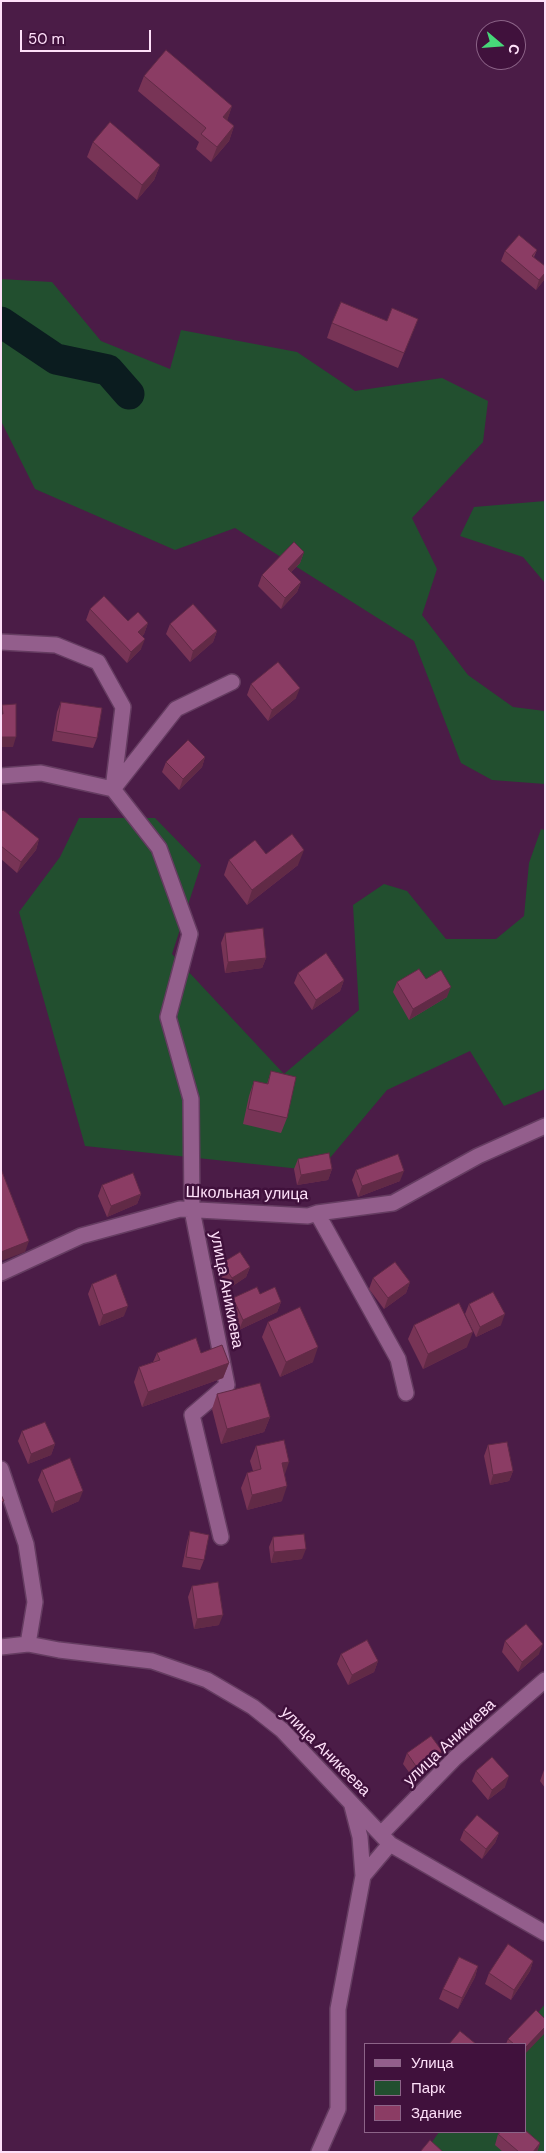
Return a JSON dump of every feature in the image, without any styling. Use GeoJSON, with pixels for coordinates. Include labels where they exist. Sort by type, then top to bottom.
{"type":"FeatureCollection","features":[{"type":"Feature","properties":{"kind":"street"},"geometry":{"type":"LineString","coordinates":[[1,642],[56,645],[98,662],[122,707],[113,789]]}},
{"type":"Feature","properties":{"kind":"street"},"geometry":{"type":"LineString","coordinates":[[113,789],[176,709],[232,682]]}},
{"type":"Feature","properties":{"kind":"street"},"geometry":{"type":"LineString","coordinates":[[1,776],[40,773],[113,789],[159,848],[190,934],[168,1017],[191,1099],[192,1210]]}},
{"type":"Feature","properties":{"kind":"street","name":"Школьная улица"},"geometry":{"type":"LineString","coordinates":[[1,1274],[81,1236],[180,1209],[308,1216],[317,1212],[393,1203],[478,1156],[545,1126]]}},
{"type":"Feature","properties":{"kind":"street","name":"улица Аникиева"},"geometry":{"type":"LineString","coordinates":[[192,1210],[227,1385],[192,1414],[221,1537]]}},
{"type":"Feature","properties":{"kind":"street"},"geometry":{"type":"LineString","coordinates":[[317,1212],[398,1359],[406,1393]]}},
{"type":"Feature","properties":{"kind":"street"},"geometry":{"type":"LineString","coordinates":[[1,1469],[26,1544],[35,1602],[28,1644]]}},
{"type":"Feature","properties":{"kind":"street","name":"улица Аникеева"},"geometry":{"type":"LineString","coordinates":[[1,1647],[28,1644],[59,1650],[152,1661],[207,1680],[253,1707],[282,1730],[386,1839],[545,1933]]}},
{"type":"Feature","properties":{"kind":"street","name":"улица Аникиева"},"geometry":{"type":"LineString","coordinates":[[363,1876],[386,1839],[455,1758],[545,1680]]}},
{"type":"Feature","properties":{"kind":"street"},"geometry":{"type":"LineString","coordinates":[[319,2152],[338,2110],[338,2009],[363,1876],[360,1837],[351,1804]]}},
{"type":"Feature","properties":{"kind":"green space"},"geometry":{"type":"Polygon","coordinates":[[[1,279],[52,282],[101,341],[170,369],[181,330],[297,352],[355,391],[442,378],[488,401],[483,442],[412,518],[437,569],[422,615],[468,675],[513,707],[545,711],[545,784],[492,780],[461,763],[414,641],[235,528],[175,550],[35,489],[1,421],[1,279]]]}},
{"type":"Feature","properties":{"kind":"green space"},"geometry":{"type":"Polygon","coordinates":[[[545,501],[545,583],[523,557],[460,536],[474,507],[545,501]]]}},
{"type":"Feature","properties":{"kind":"green space"},"geometry":{"type":"Polygon","coordinates":[[[79,818],[155,818],[201,865],[172,954],[284,1074],[359,1010],[353,905],[384,884],[407,891],[446,939],[496,939],[524,916],[529,863],[541,829],[545,830],[545,1089],[504,1106],[470,1051],[387,1090],[319,1171],[85,1146],[19,912],[60,857],[79,818]]]}},
{"type":"Feature","properties":{"kind":"green space"},"geometry":{"type":"Polygon","coordinates":[[[545,2004],[545,2152],[425,2152],[438,2133],[526,2133],[525,2043],[532,2020],[545,2004]]]}},
{"type":"Feature","properties":{"kind":"building"},"geometry":{"type":"Polygon","coordinates":[[[166,50],[232,106],[223,117],[234,126],[217,147],[201,134],[206,128],[144,76],[166,50]]]}},
{"type":"Feature","properties":{"kind":"building"},"geometry":{"type":"Polygon","coordinates":[[[110,122],[160,165],[142,185],[93,142],[110,122]]]}},
{"type":"Feature","properties":{"kind":"building"},"geometry":{"type":"Polygon","coordinates":[[[519,235],[537,250],[532,256],[545,266],[545,273],[539,280],[505,251],[519,235]]]}},
{"type":"Feature","properties":{"kind":"building"},"geometry":{"type":"Polygon","coordinates":[[[341,302],[387,321],[392,308],[418,319],[404,353],[332,323],[341,302]]]}},
{"type":"Feature","properties":{"kind":"building"},"geometry":{"type":"Polygon","coordinates":[[[294,542],[304,552],[288,569],[301,582],[285,598],[262,575],[294,542]]]}},
{"type":"Feature","properties":{"kind":"building"},"geometry":{"type":"Polygon","coordinates":[[[104,596],[128,621],[138,612],[148,623],[138,632],[145,639],[131,652],[90,609],[104,596]]]}},
{"type":"Feature","properties":{"kind":"building"},"geometry":{"type":"Polygon","coordinates":[[[193,604],[217,631],[193,651],[170,624],[193,604]]]}},
{"type":"Feature","properties":{"kind":"building"},"geometry":{"type":"Polygon","coordinates":[[[278,662],[300,688],[272,710],[251,684],[278,662]]]}},
{"type":"Feature","properties":{"kind":"building"},"geometry":{"type":"Polygon","coordinates":[[[61,702],[102,708],[97,738],[56,731],[61,702]]]}},
{"type":"Feature","properties":{"kind":"building"},"geometry":{"type":"Polygon","coordinates":[[[16,704],[16,737],[1,737],[2,705],[16,704]]]}},
{"type":"Feature","properties":{"kind":"building"},"geometry":{"type":"Polygon","coordinates":[[[188,740],[205,757],[183,779],[166,762],[188,740]]]}},
{"type":"Feature","properties":{"kind":"building"},"geometry":{"type":"Polygon","coordinates":[[[3,810],[39,839],[21,862],[1,846],[1,812],[3,810]]]}},
{"type":"Feature","properties":{"kind":"building"},"geometry":{"type":"Polygon","coordinates":[[[292,834],[304,850],[252,890],[229,860],[255,840],[266,854],[292,834]]]}},
{"type":"Feature","properties":{"kind":"building"},"geometry":{"type":"Polygon","coordinates":[[[263,928],[266,958],[228,962],[225,933],[263,928]]]}},
{"type":"Feature","properties":{"kind":"building"},"geometry":{"type":"Polygon","coordinates":[[[326,953],[344,980],[316,1000],[298,973],[326,953]]]}},
{"type":"Feature","properties":{"kind":"building"},"geometry":{"type":"Polygon","coordinates":[[[419,969],[426,979],[441,970],[451,987],[413,1009],[397,982],[419,969]]]}},
{"type":"Feature","properties":{"kind":"building"},"geometry":{"type":"Polygon","coordinates":[[[271,1071],[296,1077],[287,1118],[248,1109],[254,1081],[268,1084],[271,1071]]]}},
{"type":"Feature","properties":{"kind":"building"},"geometry":{"type":"Polygon","coordinates":[[[329,1153],[332,1169],[301,1175],[298,1159],[329,1153]]]}},
{"type":"Feature","properties":{"kind":"building"},"geometry":{"type":"Polygon","coordinates":[[[398,1154],[404,1171],[362,1186],[356,1170],[398,1154]]]}},
{"type":"Feature","properties":{"kind":"building"},"geometry":{"type":"Polygon","coordinates":[[[1,1169],[29,1241],[1,1252],[1,1169]]]}},
{"type":"Feature","properties":{"kind":"building"},"geometry":{"type":"Polygon","coordinates":[[[133,1173],[141,1194],[111,1206],[102,1185],[133,1173]]]}},
{"type":"Feature","properties":{"kind":"building"},"geometry":{"type":"Polygon","coordinates":[[[240,1252],[250,1267],[232,1278],[222,1263],[240,1252]]]}},
{"type":"Feature","properties":{"kind":"building"},"geometry":{"type":"Polygon","coordinates":[[[395,1262],[410,1282],[388,1298],[373,1278],[395,1262]]]}},
{"type":"Feature","properties":{"kind":"building"},"geometry":{"type":"Polygon","coordinates":[[[116,1274],[128,1306],[103,1315],[92,1284],[116,1274]]]}},
{"type":"Feature","properties":{"kind":"building"},"geometry":{"type":"Polygon","coordinates":[[[257,1287],[260,1294],[275,1287],[281,1302],[243,1320],[233,1298],[257,1287]]]}},
{"type":"Feature","properties":{"kind":"building"},"geometry":{"type":"Polygon","coordinates":[[[493,1292],[505,1314],[480,1327],[469,1304],[493,1292]]]}},
{"type":"Feature","properties":{"kind":"building"},"geometry":{"type":"Polygon","coordinates":[[[459,1303],[473,1332],[428,1354],[414,1325],[459,1303]]]}},
{"type":"Feature","properties":{"kind":"building"},"geometry":{"type":"Polygon","coordinates":[[[300,1307],[318,1347],[286,1362],[268,1322],[300,1307]]]}},
{"type":"Feature","properties":{"kind":"building"},"geometry":{"type":"Polygon","coordinates":[[[196,1338],[201,1353],[222,1345],[229,1363],[148,1392],[139,1367],[160,1360],[157,1353],[196,1338]]]}},
{"type":"Feature","properties":{"kind":"building"},"geometry":{"type":"Polygon","coordinates":[[[260,1383],[270,1417],[227,1429],[217,1394],[260,1383]]]}},
{"type":"Feature","properties":{"kind":"building"},"geometry":{"type":"Polygon","coordinates":[[[45,1422],[55,1444],[31,1454],[22,1431],[45,1422]]]}},
{"type":"Feature","properties":{"kind":"building"},"geometry":{"type":"Polygon","coordinates":[[[284,1440],[289,1462],[282,1463],[287,1486],[252,1495],[247,1473],[261,1469],[256,1446],[284,1440]]]}},
{"type":"Feature","properties":{"kind":"building"},"geometry":{"type":"Polygon","coordinates":[[[507,1442],[513,1471],[493,1475],[488,1445],[507,1442]]]}},
{"type":"Feature","properties":{"kind":"building"},"geometry":{"type":"Polygon","coordinates":[[[70,1458],[83,1491],[55,1502],[42,1470],[70,1458]]]}},
{"type":"Feature","properties":{"kind":"building"},"geometry":{"type":"Polygon","coordinates":[[[190,1531],[209,1535],[204,1560],[186,1557],[190,1531]]]}},
{"type":"Feature","properties":{"kind":"building"},"geometry":{"type":"Polygon","coordinates":[[[304,1534],[306,1549],[274,1552],[273,1537],[304,1534]]]}},
{"type":"Feature","properties":{"kind":"building"},"geometry":{"type":"Polygon","coordinates":[[[218,1582],[223,1615],[197,1619],[192,1586],[218,1582]]]}},
{"type":"Feature","properties":{"kind":"building"},"geometry":{"type":"Polygon","coordinates":[[[526,1624],[543,1644],[522,1662],[505,1641],[526,1624]]]}},
{"type":"Feature","properties":{"kind":"building"},"geometry":{"type":"Polygon","coordinates":[[[367,1640],[378,1661],[352,1675],[341,1654],[367,1640]]]}},
{"type":"Feature","properties":{"kind":"building"},"geometry":{"type":"Polygon","coordinates":[[[431,1736],[442,1751],[418,1769],[407,1753],[431,1736]]]}},
{"type":"Feature","properties":{"kind":"building"},"geometry":{"type":"Polygon","coordinates":[[[492,1757],[509,1776],[492,1790],[476,1771],[492,1757]]]}},
{"type":"Feature","properties":{"kind":"building"},"geometry":{"type":"Polygon","coordinates":[[[477,1815],[499,1833],[486,1849],[464,1830],[477,1815]]]}},
{"type":"Feature","properties":{"kind":"building"},"geometry":{"type":"Polygon","coordinates":[[[508,1944],[533,1961],[514,1990],[489,1973],[508,1944]]]}},
{"type":"Feature","properties":{"kind":"building"},"geometry":{"type":"Polygon","coordinates":[[[459,1957],[478,1966],[462,1998],[443,1989],[459,1957]]]}},
{"type":"Feature","properties":{"kind":"building"},"geometry":{"type":"Polygon","coordinates":[[[536,2010],[545,2019],[545,2027],[526,2047],[526,2043],[513,2043],[508,2039],[536,2010]]]}},
{"type":"Feature","properties":{"kind":"building"},"geometry":{"type":"Polygon","coordinates":[[[460,2031],[475,2043],[450,2043],[460,2031]]]}},
{"type":"Feature","properties":{"kind":"building"},"geometry":{"type":"Polygon","coordinates":[[[526,2131],[540,2143],[533,2152],[519,2152],[498,2134],[526,2133],[526,2131]]]}},
{"type":"Feature","properties":{"kind":"building"},"geometry":{"type":"Polygon","coordinates":[[[430,2140],[443,2152],[420,2152],[430,2140]]]}},
{"type":"Feature","properties":{"kind":"waterway"},"geometry":{"type":"LineString","coordinates":[[1,322],[56,359],[108,370],[129,394]]}}]}
